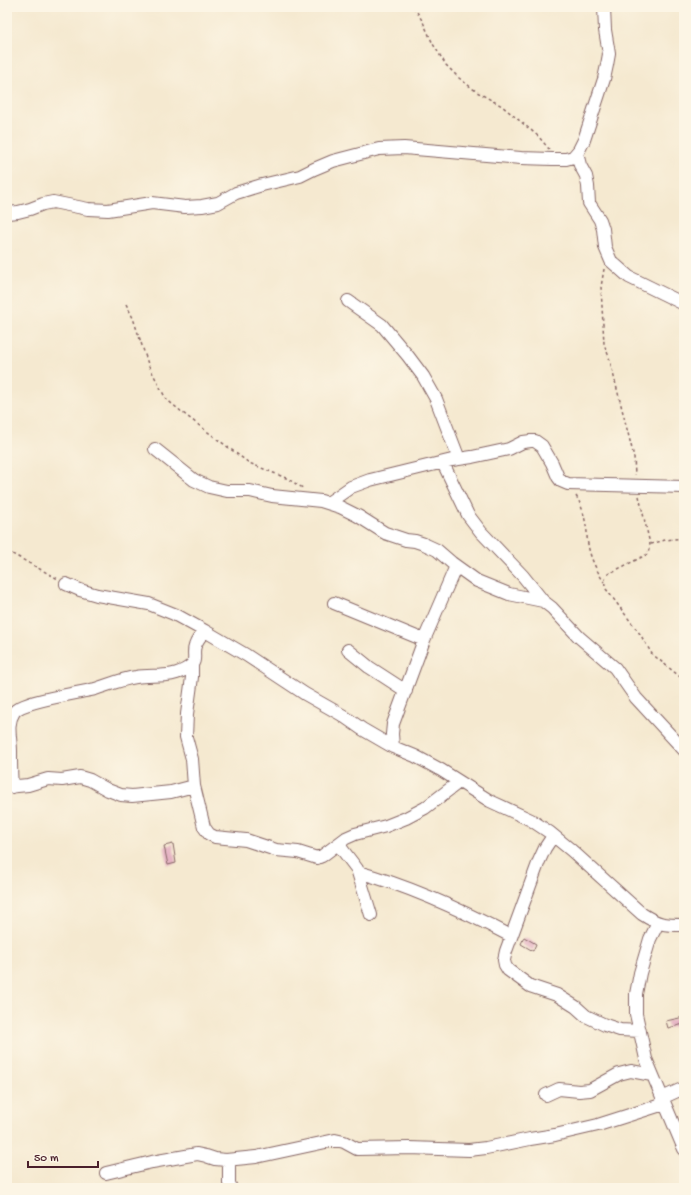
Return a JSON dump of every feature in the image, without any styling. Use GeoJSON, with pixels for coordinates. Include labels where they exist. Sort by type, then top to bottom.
{"type":"FeatureCollection","features":[{"type":"Feature","properties":{"kind":"street"},"geometry":{"type":"LineString","coordinates":[[7,213],[18,212],[53,202],[88,209],[108,210],[152,203],[202,206],[218,203],[236,193],[262,185],[300,176],[334,161],[379,149],[404,148],[521,158],[555,159],[574,156],[579,150],[587,130],[607,66],[608,54],[604,7]]}},
{"type":"Feature","properties":{"kind":"street"},"geometry":{"type":"LineString","coordinates":[[577,153],[580,165],[586,176],[589,203],[604,229],[605,248],[611,261],[629,277],[684,304]]}},
{"type":"Feature","properties":{"kind":"street"},"geometry":{"type":"LineString","coordinates":[[348,301],[382,325],[423,376],[436,399],[459,459]]}},
{"type":"Feature","properties":{"kind":"street"},"geometry":{"type":"LineString","coordinates":[[322,502],[351,487],[370,480],[459,459],[510,449],[523,442],[536,441],[542,446],[548,455],[558,478],[568,484],[684,487]]}},
{"type":"Feature","properties":{"kind":"street"},"geometry":{"type":"LineString","coordinates":[[154,449],[194,480],[209,487],[227,491],[250,491],[272,496],[322,502],[340,507],[391,535],[406,540],[415,541],[437,550],[477,581],[503,592],[523,598],[543,601]]}},
{"type":"Feature","properties":{"kind":"street"},"geometry":{"type":"LineString","coordinates":[[443,463],[468,515],[481,532],[519,572],[543,601],[552,608],[579,637],[615,668],[636,698],[684,750]]}},
{"type":"Feature","properties":{"kind":"street"},"geometry":{"type":"LineString","coordinates":[[393,747],[393,724],[424,640],[456,566]]}},
{"type":"Feature","properties":{"kind":"street"},"geometry":{"type":"LineString","coordinates":[[66,584],[98,595],[149,604],[174,614],[206,631],[246,655],[305,694],[393,747],[416,756],[490,801],[531,820],[593,869],[642,914],[654,922],[669,926],[684,925]]}},
{"type":"Feature","properties":{"kind":"street"},"geometry":{"type":"LineString","coordinates":[[334,603],[424,640]]}},
{"type":"Feature","properties":{"kind":"street"},"geometry":{"type":"LineString","coordinates":[[194,786],[171,792],[132,796],[108,790],[90,780],[80,777],[62,780],[48,779],[28,785],[10,787],[11,749],[9,731],[11,718],[14,711],[23,706],[41,700],[94,689],[132,678],[165,676],[181,672],[192,665],[195,660],[195,645],[200,636],[206,631]]}},
{"type":"Feature","properties":{"kind":"street"},"geometry":{"type":"LineString","coordinates":[[348,650],[369,667],[406,691]]}},
{"type":"Feature","properties":{"kind":"street"},"geometry":{"type":"LineString","coordinates":[[192,665],[186,737],[192,759],[194,786],[204,827],[206,832],[215,837],[246,840],[276,850],[298,852],[317,858],[326,854],[338,844],[355,834],[386,826],[425,808],[459,782]]}},
{"type":"Feature","properties":{"kind":"street"},"geometry":{"type":"LineString","coordinates":[[553,836],[539,861],[511,936],[504,960],[505,965],[508,970],[530,986],[557,995],[594,1020],[620,1030],[640,1032]]}},
{"type":"Feature","properties":{"kind":"street"},"geometry":{"type":"LineString","coordinates":[[338,844],[357,869],[372,915]]}},
{"type":"Feature","properties":{"kind":"street"},"geometry":{"type":"LineString","coordinates":[[358,872],[404,887],[456,909],[511,936]]}},
{"type":"Feature","properties":{"kind":"street"},"geometry":{"type":"LineString","coordinates":[[658,923],[650,939],[645,955],[636,994],[636,1014],[646,1059],[684,1149]]}},
{"type":"Feature","properties":{"kind":"street"},"geometry":{"type":"LineString","coordinates":[[546,1095],[559,1089],[585,1091],[596,1087],[619,1074],[631,1071],[652,1075]]}},
{"type":"Feature","properties":{"kind":"street"},"geometry":{"type":"LineString","coordinates":[[106,1173],[152,1162],[197,1154],[229,1160],[278,1153],[335,1140],[357,1148],[469,1150],[486,1148],[556,1135],[598,1125],[663,1101],[684,1088]]}},
{"type":"Feature","properties":{"kind":"street"},"geometry":{"type":"LineString","coordinates":[[229,1160],[230,1188]]}},
{"type":"Feature","properties":{"kind":"path"},"geometry":{"type":"LineString","coordinates":[[414,7],[433,44],[446,65],[459,78],[477,92],[502,106],[538,136],[547,145],[555,159]]}},
{"type":"Feature","properties":{"kind":"path"},"geometry":{"type":"LineString","coordinates":[[604,584],[605,578],[608,574],[648,554],[650,544],[645,515],[636,486],[634,457],[609,357],[604,344],[601,287],[602,277],[608,256]]}},
{"type":"Feature","properties":{"kind":"path"},"geometry":{"type":"LineString","coordinates":[[126,304],[133,318],[148,364],[166,399],[249,463],[286,478],[322,502]]}},
{"type":"Feature","properties":{"kind":"path"},"geometry":{"type":"LineString","coordinates":[[568,484],[581,504],[588,544],[596,569],[606,589],[640,634],[652,654],[684,680]]}},
{"type":"Feature","properties":{"kind":"path"},"geometry":{"type":"LineString","coordinates":[[650,544],[665,540],[684,538]]}},
{"type":"Feature","properties":{"kind":"path"},"geometry":{"type":"LineString","coordinates":[[7,551],[66,584]]}},
{"type":"Feature","properties":{"kind":"building"},"geometry":{"type":"Polygon","coordinates":[[[173,844],[176,863],[168,865],[164,846],[173,844]]]}},
{"type":"Feature","properties":{"kind":"building"},"geometry":{"type":"Polygon","coordinates":[[[524,937],[536,944],[533,951],[521,944],[524,937]]]}},
{"type":"Feature","properties":{"kind":"building"},"geometry":{"type":"Polygon","coordinates":[[[684,1017],[684,1024],[668,1028],[666,1021],[684,1017]]]}}]}
